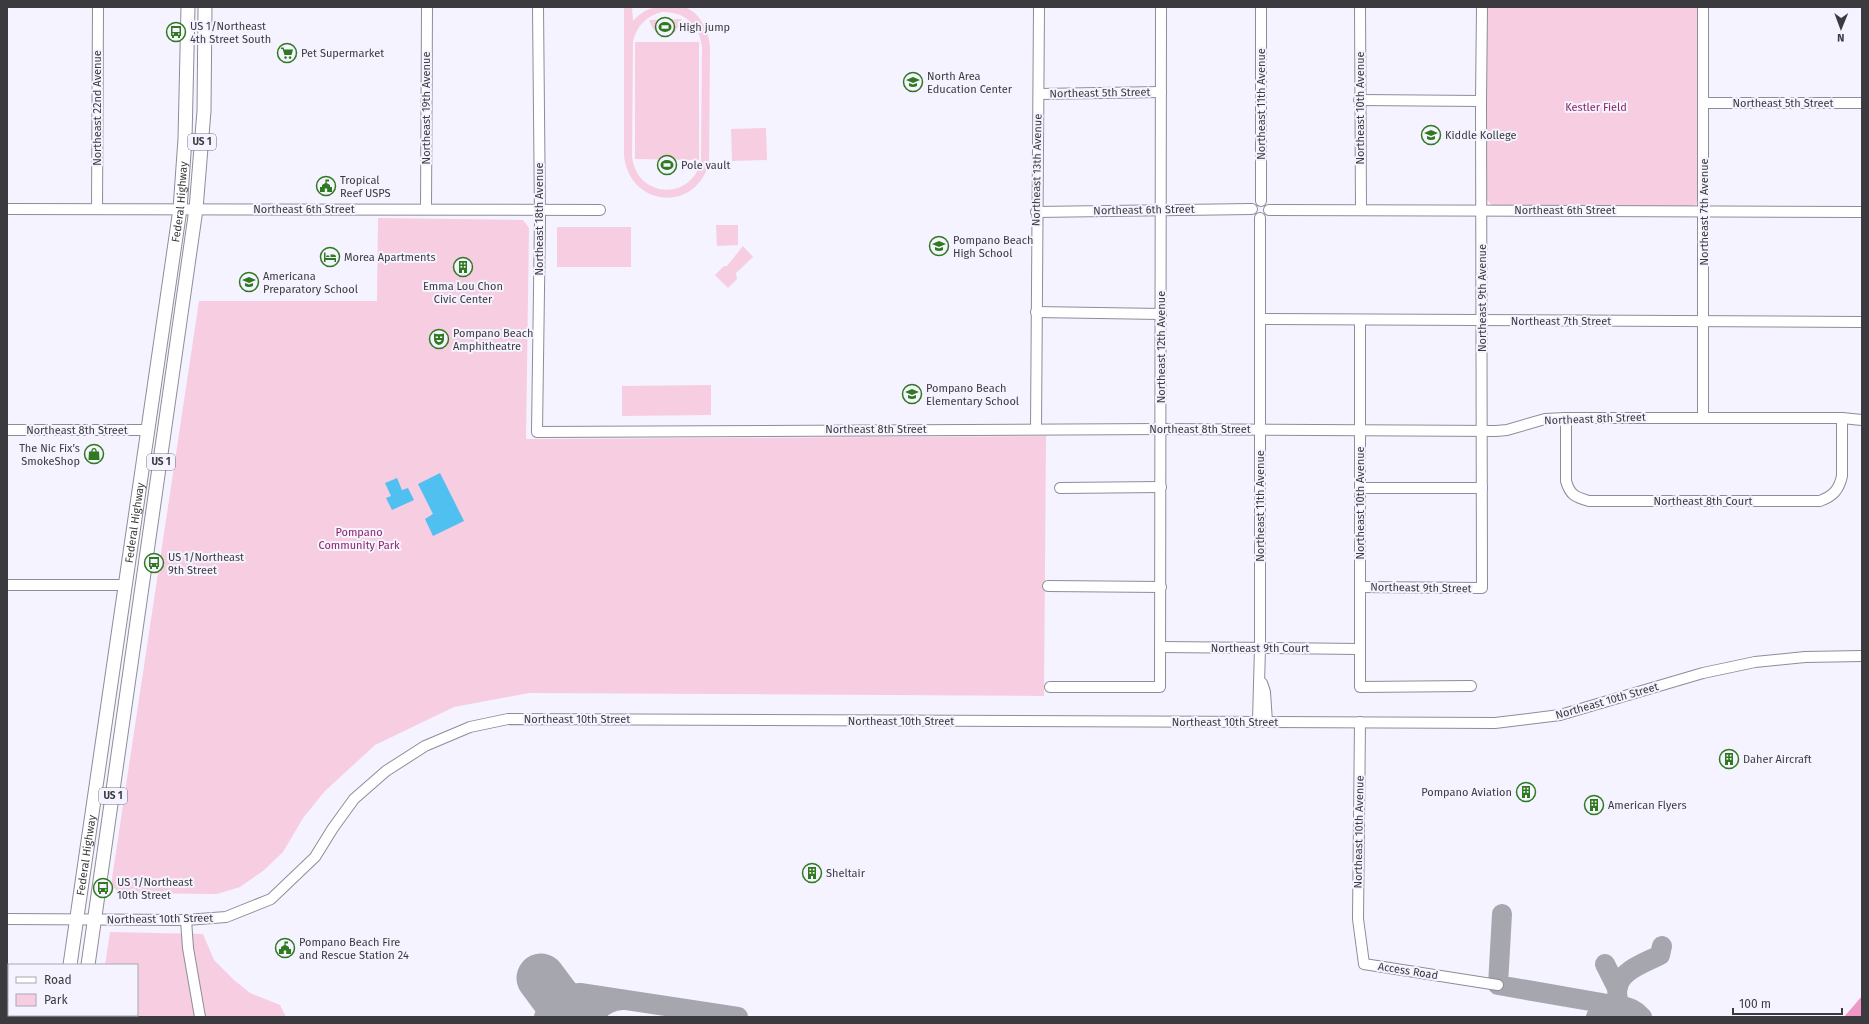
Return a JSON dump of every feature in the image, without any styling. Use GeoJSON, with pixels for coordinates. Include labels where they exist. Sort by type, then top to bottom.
{"type":"FeatureCollection","features":[{"type":"Feature","properties":{"kind":"main road","name":"Federal Highway"},"geometry":{"type":"LineString","coordinates":[[70,964],[180,209],[185,139],[188,7]]}},
{"type":"Feature","properties":{"kind":"main road","name":"Federal Highway"},"geometry":{"type":"LineString","coordinates":[[88,964],[196,208],[204,112],[205,7]]}},
{"type":"Feature","properties":{"kind":"main road"},"geometry":{"type":"LineString","coordinates":[[134,525],[139,541],[148,551]]}},
{"type":"Feature","properties":{"kind":"main road"},"geometry":{"type":"LineString","coordinates":[[125,585],[131,593],[139,616]]}},
{"type":"Feature","properties":{"kind":"street","name":"Northeast 22nd Avenue"},"geometry":{"type":"LineString","coordinates":[[97,209],[98,7]]}},
{"type":"Feature","properties":{"kind":"street","name":"Northeast 19th Avenue"},"geometry":{"type":"LineString","coordinates":[[426,209],[427,7]]}},
{"type":"Feature","properties":{"kind":"street","name":"Northeast 18th Avenue"},"geometry":{"type":"LineString","coordinates":[[537,432],[540,210],[538,7]]}},
{"type":"Feature","properties":{"kind":"street","name":"Northeast 13th Avenue"},"geometry":{"type":"LineString","coordinates":[[1036,429],[1036,212],[1039,94],[1039,7]]}},
{"type":"Feature","properties":{"kind":"street","name":"Northeast 12th Avenue"},"geometry":{"type":"LineString","coordinates":[[1050,687],[1160,687],[1161,7]]}},
{"type":"Feature","properties":{"kind":"street","name":"Northeast 11th Avenue"},"geometry":{"type":"LineString","coordinates":[[1261,7],[1261,201]]}},
{"type":"Feature","properties":{"kind":"street","name":"Northeast 10th Avenue"},"geometry":{"type":"LineString","coordinates":[[1360,7],[1360,210]]}},
{"type":"Feature","properties":{"kind":"street","name":"Northeast 9th Avenue"},"geometry":{"type":"LineString","coordinates":[[1482,7],[1482,588]]}},
{"type":"Feature","properties":{"kind":"street","name":"Northeast 7th Avenue"},"geometry":{"type":"LineString","coordinates":[[1703,7],[1703,417]]}},
{"type":"Feature","properties":{"kind":"street","name":"Northeast 5th Street"},"geometry":{"type":"LineString","coordinates":[[1039,94],[1161,92]]}},
{"type":"Feature","properties":{"kind":"street"},"geometry":{"type":"LineString","coordinates":[[1359,100],[1481,101]]}},
{"type":"Feature","properties":{"kind":"street","name":"Northeast 5th Street"},"geometry":{"type":"LineString","coordinates":[[1704,103],[1862,103]]}},
{"type":"Feature","properties":{"kind":"street"},"geometry":{"type":"LineString","coordinates":[[1261,201],[1267,205],[1268,210],[1267,214],[1260,218],[1255,216],[1252,209],[1255,203],[1261,201]]}},
{"type":"Feature","properties":{"kind":"street","name":"Northeast 6th Street"},"geometry":{"type":"LineString","coordinates":[[7,209],[196,208],[600,210]]}},
{"type":"Feature","properties":{"kind":"street","name":"Northeast 6th Street"},"geometry":{"type":"LineString","coordinates":[[1036,212],[1252,209]]}},
{"type":"Feature","properties":{"kind":"street","name":"Northeast 6th Street"},"geometry":{"type":"LineString","coordinates":[[1268,210],[1862,212]]}},
{"type":"Feature","properties":{"kind":"street","name":"Northeast 11th Avenue"},"geometry":{"type":"LineString","coordinates":[[1260,218],[1261,319],[1259,674],[1265,692],[1262,722]]}},
{"type":"Feature","properties":{"kind":"street"},"geometry":{"type":"LineString","coordinates":[[1036,312],[1161,314]]}},
{"type":"Feature","properties":{"kind":"street","name":"Northeast 7th Street"},"geometry":{"type":"LineString","coordinates":[[1261,319],[1862,322]]}},
{"type":"Feature","properties":{"kind":"street","name":"Northeast 10th Avenue"},"geometry":{"type":"LineString","coordinates":[[1360,320],[1360,687],[1472,686]]}},
{"type":"Feature","properties":{"kind":"street","name":"Northeast 8th Street"},"geometry":{"type":"LineString","coordinates":[[537,432],[1161,428],[1482,431],[1507,430],[1545,419],[1566,418],[1703,417],[1842,418],[1862,420]]}},
{"type":"Feature","properties":{"kind":"street","name":"Northeast 8th Court"},"geometry":{"type":"LineString","coordinates":[[1566,418],[1566,481],[1568,491],[1577,498],[1589,501],[1820,501],[1832,497],[1840,485],[1842,476],[1842,418]]}},
{"type":"Feature","properties":{"kind":"street","name":"Northeast 8th Street"},"geometry":{"type":"LineString","coordinates":[[7,430],[148,430]]}},
{"type":"Feature","properties":{"kind":"street"},"geometry":{"type":"LineString","coordinates":[[1060,488],[1160,487]]}},
{"type":"Feature","properties":{"kind":"street"},"geometry":{"type":"LineString","coordinates":[[1360,488],[1482,488]]}},
{"type":"Feature","properties":{"kind":"street"},"geometry":{"type":"LineString","coordinates":[[7,585],[125,585]]}},
{"type":"Feature","properties":{"kind":"street"},"geometry":{"type":"LineString","coordinates":[[1048,586],[1160,587]]}},
{"type":"Feature","properties":{"kind":"street","name":"Northeast 9th Street"},"geometry":{"type":"LineString","coordinates":[[1360,587],[1482,588]]}},
{"type":"Feature","properties":{"kind":"street","name":"Northeast 9th Court"},"geometry":{"type":"LineString","coordinates":[[1160,648],[1360,649]]}},
{"type":"Feature","properties":{"kind":"street","name":"Northeast 10th Street"},"geometry":{"type":"LineString","coordinates":[[7,919],[186,920],[226,917],[271,899],[315,857],[333,828],[354,799],[386,770],[432,743],[470,727],[508,719],[1360,722],[1495,724],[1560,715],[1703,673],[1755,662],[1805,657],[1862,656]]}},
{"type":"Feature","properties":{"kind":"street","name":"Northeast 10th Avenue"},"geometry":{"type":"LineString","coordinates":[[1358,919],[1360,722]]}},
{"type":"Feature","properties":{"kind":"street","name":"Access Road"},"geometry":{"type":"LineString","coordinates":[[1358,919],[1364,964],[1498,985]]}},
{"type":"Feature","properties":{"kind":"street"},"geometry":{"type":"LineString","coordinates":[[186,920],[191,968],[200,1017]]}},
{"type":"Feature","properties":{"kind":"green space"},"geometry":{"type":"Polygon","coordinates":[[[624,7],[632,7],[633,21],[645,11],[653,8],[684,7],[690,9],[703,23],[708,35],[710,47],[709,162],[702,179],[691,190],[678,196],[664,198],[650,194],[638,186],[629,173],[624,155],[624,7]],[[670,12],[656,14],[643,22],[633,41],[632,156],[636,170],[643,180],[653,187],[664,190],[676,189],[687,183],[695,174],[701,161],[701,39],[690,21],[670,12]]]}},
{"type":"Feature","properties":{"kind":"green space","name":"Kestler Field"},"geometry":{"type":"Polygon","coordinates":[[[1487,7],[1699,7],[1699,199],[1697,204],[1690,207],[1492,205],[1486,199],[1487,7]]]}},
{"type":"Feature","properties":{"kind":"green space","name":"High jump"},"geometry":{"type":"Polygon","coordinates":[[[682,19],[675,32],[665,35],[653,29],[649,20],[682,19]]]}},
{"type":"Feature","properties":{"kind":"green space"},"geometry":{"type":"Polygon","coordinates":[[[635,42],[699,42],[699,160],[635,159],[635,42]]]}},
{"type":"Feature","properties":{"kind":"green space"},"geometry":{"type":"Polygon","coordinates":[[[766,128],[767,160],[732,161],[731,129],[766,128]]]}},
{"type":"Feature","properties":{"kind":"green space","name":"Pompano Community Park"},"geometry":{"type":"Polygon","coordinates":[[[378,218],[523,220],[529,228],[526,439],[1046,436],[1044,696],[529,693],[454,707],[375,745],[325,791],[303,818],[283,852],[263,871],[240,887],[217,894],[119,893],[111,885],[199,301],[377,301],[378,218]]]}},
{"type":"Feature","properties":{"kind":"green space"},"geometry":{"type":"Polygon","coordinates":[[[716,225],[738,225],[738,245],[717,246],[716,225]]]}},
{"type":"Feature","properties":{"kind":"green space"},"geometry":{"type":"Polygon","coordinates":[[[557,227],[631,227],[631,267],[557,267],[557,227]]]}},
{"type":"Feature","properties":{"kind":"green space"},"geometry":{"type":"Polygon","coordinates":[[[743,246],[753,257],[736,273],[737,279],[728,288],[715,275],[724,266],[727,266],[743,246]]]}},
{"type":"Feature","properties":{"kind":"green space"},"geometry":{"type":"Polygon","coordinates":[[[711,385],[711,415],[622,416],[622,386],[711,385]]]}},
{"type":"Feature","properties":{"kind":"green space"},"geometry":{"type":"Polygon","coordinates":[[[110,932],[203,934],[214,960],[234,980],[250,993],[280,1005],[286,1017],[98,1017],[138,1016],[138,964],[105,964],[110,932]]]}},
{"type":"Feature","properties":{"kind":"shaded area"},"geometry":{"type":"Polygon","coordinates":[[[1862,996],[1862,1017],[1844,1017],[1862,996]]]}},
{"type":"Feature","properties":{"kind":"water"},"geometry":{"type":"Polygon","coordinates":[[[440,473],[464,521],[433,536],[425,519],[433,514],[418,484],[440,473]]]}},
{"type":"Feature","properties":{"kind":"water"},"geometry":{"type":"Polygon","coordinates":[[[397,478],[402,490],[408,488],[414,500],[392,510],[386,498],[391,496],[385,483],[397,478]]]}},
{"type":"Feature","properties":{"kind":"taxiway"},"geometry":{"type":"LineString","coordinates":[[1502,914],[1498,985],[1619,1006],[1617,991],[1620,981],[1635,967],[1660,955],[1662,946]]}},
{"type":"Feature","properties":{"kind":"taxiway"},"geometry":{"type":"LineString","coordinates":[[1605,964],[1617,988]]}},
{"type":"Feature","properties":{"kind":"taxiway"},"geometry":{"type":"LineString","coordinates":[[544,1017],[546,1011],[553,1002],[562,996],[574,993],[738,1017]]}},
{"type":"Feature","properties":{"kind":"taxiway"},"geometry":{"type":"LineString","coordinates":[[594,1017],[605,1005],[622,1000]]}},
{"type":"Feature","properties":{"kind":"taxiway"},"geometry":{"type":"LineString","coordinates":[[1596,1017],[1608,1010],[1619,1007],[1631,1009],[1642,1017]]}},
{"type":"Feature","properties":{"kind":"runway"},"geometry":{"type":"LineString","coordinates":[[541,978],[570,1017]]}},
{"type":"Feature","properties":{"kind":"place","name":"High jump"},"geometry":{"type":"Point","coordinates":[665,27]}},
{"type":"Feature","properties":{"kind":"place","name":"US 1/Northeast 4th Street South"},"geometry":{"type":"Point","coordinates":[176,32]}},
{"type":"Feature","properties":{"kind":"place","name":"Pet Supermarket"},"geometry":{"type":"Point","coordinates":[287,53]}},
{"type":"Feature","properties":{"kind":"place","name":"North Area Education Center"},"geometry":{"type":"Point","coordinates":[913,82]}},
{"type":"Feature","properties":{"kind":"place","name":"Kiddle Kollege"},"geometry":{"type":"Point","coordinates":[1431,135]}},
{"type":"Feature","properties":{"kind":"place","name":"Pole vault"},"geometry":{"type":"Point","coordinates":[667,165]}},
{"type":"Feature","properties":{"kind":"place","name":"Tropical Reef USPS"},"geometry":{"type":"Point","coordinates":[326,186]}},
{"type":"Feature","properties":{"kind":"place","name":"Pompano Beach High School"},"geometry":{"type":"Point","coordinates":[939,246]}},
{"type":"Feature","properties":{"kind":"place","name":"Morea Apartments"},"geometry":{"type":"Point","coordinates":[330,257]}},
{"type":"Feature","properties":{"kind":"place","name":"Emma Lou Chon Civic Center"},"geometry":{"type":"Point","coordinates":[463,267]}},
{"type":"Feature","properties":{"kind":"place","name":"Americana Preparatory School"},"geometry":{"type":"Point","coordinates":[249,282]}},
{"type":"Feature","properties":{"kind":"place","name":"Pompano Beach Amphitheatre"},"geometry":{"type":"Point","coordinates":[439,339]}},
{"type":"Feature","properties":{"kind":"place","name":"Pompano Beach Elementary School"},"geometry":{"type":"Point","coordinates":[912,394]}},
{"type":"Feature","properties":{"kind":"place","name":"The Nic Fix’s SmokeShop"},"geometry":{"type":"Point","coordinates":[94,454]}},
{"type":"Feature","properties":{"kind":"place","name":"US 1/Northeast 9th Street"},"geometry":{"type":"Point","coordinates":[154,563]}},
{"type":"Feature","properties":{"kind":"place","name":"Daher Aircraft"},"geometry":{"type":"Point","coordinates":[1729,759]}},
{"type":"Feature","properties":{"kind":"place","name":"Pompano Aviation"},"geometry":{"type":"Point","coordinates":[1526,792]}},
{"type":"Feature","properties":{"kind":"place","name":"American Flyers"},"geometry":{"type":"Point","coordinates":[1594,805]}},
{"type":"Feature","properties":{"kind":"place","name":"Sheltair"},"geometry":{"type":"Point","coordinates":[812,873]}},
{"type":"Feature","properties":{"kind":"place","name":"US 1/Northeast 10th Street"},"geometry":{"type":"Point","coordinates":[103,888]}},
{"type":"Feature","properties":{"kind":"place","name":"Pompano Beach Fire and Rescue Station 24"},"geometry":{"type":"Point","coordinates":[285,948]}}]}
